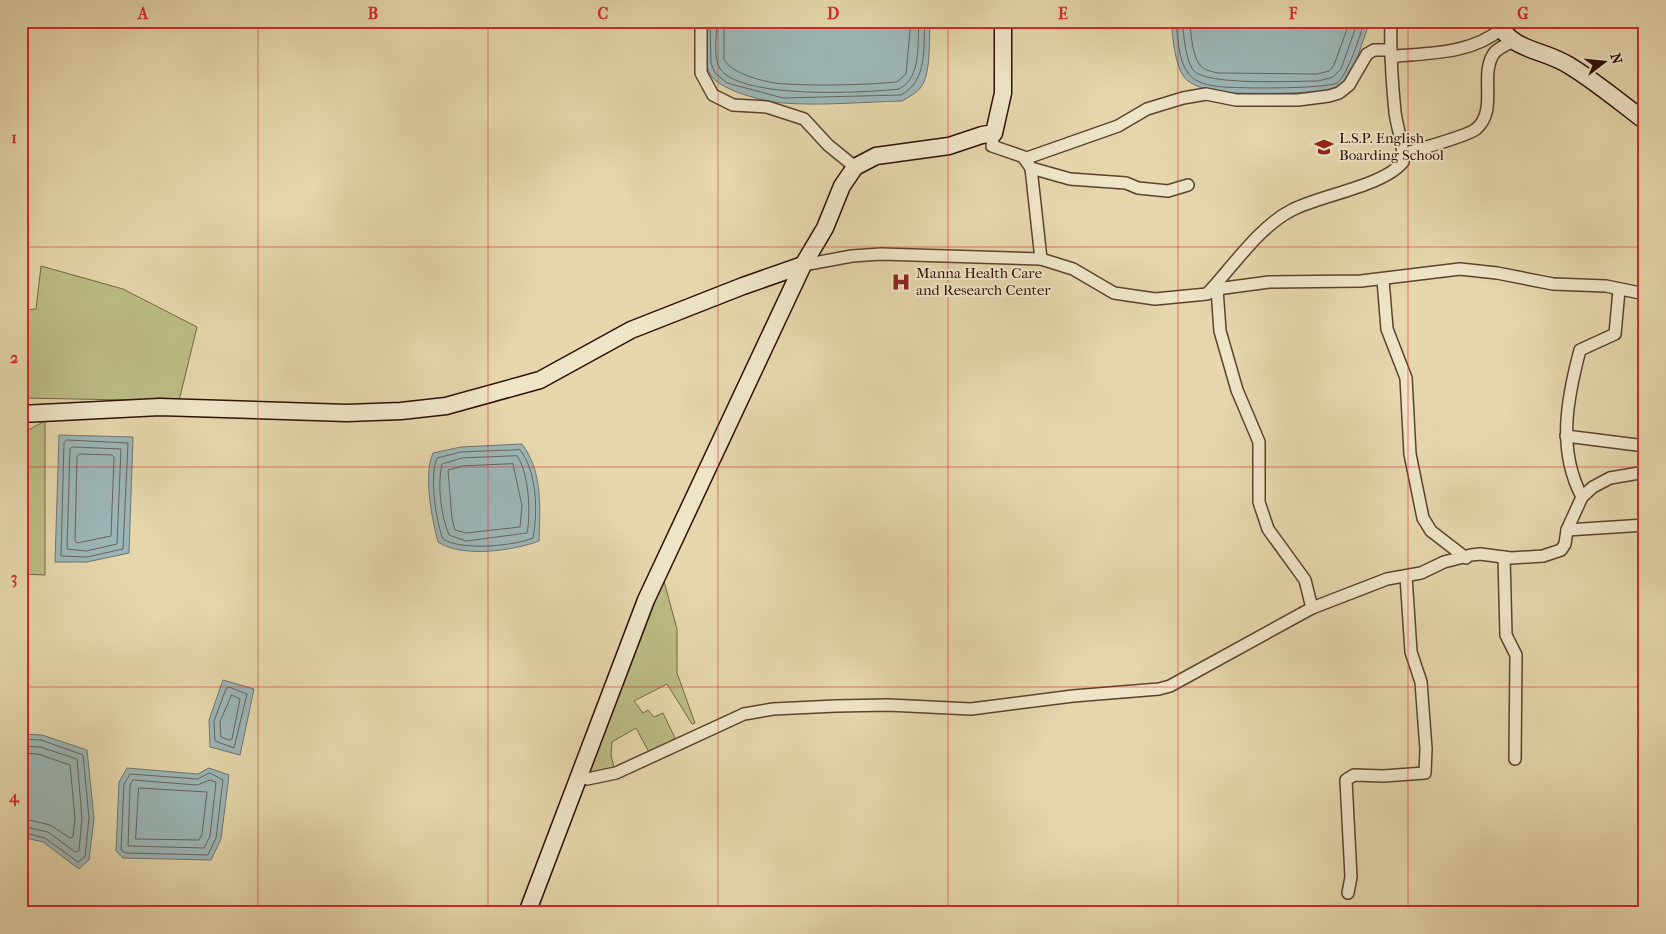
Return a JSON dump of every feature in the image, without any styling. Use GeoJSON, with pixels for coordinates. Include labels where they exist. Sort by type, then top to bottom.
{"type":"FeatureCollection","features":[{"type":"Feature","properties":{"kind":"main road"},"geometry":{"type":"LineString","coordinates":[[527,913],[646,600],[803,265],[824,228],[842,186],[855,167],[876,156],[949,146],[994,133],[1003,93],[1003,21]]}},
{"type":"Feature","properties":{"kind":"main road"},"geometry":{"type":"LineString","coordinates":[[1498,25],[1511,42],[1544,53],[1569,65],[1645,121]]}},
{"type":"Feature","properties":{"kind":"main road"},"geometry":{"type":"LineString","coordinates":[[21,414],[160,408],[356,412],[401,411],[446,406],[540,380],[631,330],[743,286],[803,265]]}},
{"type":"Feature","properties":{"kind":"street"},"geometry":{"type":"LineString","coordinates":[[701,21],[701,73],[713,95],[733,105],[767,107],[804,119],[828,145],[855,167]]}},
{"type":"Feature","properties":{"kind":"street"},"geometry":{"type":"LineString","coordinates":[[1212,292],[1278,218],[1314,200],[1387,176],[1403,162],[1404,154],[1395,113],[1391,21]]}},
{"type":"Feature","properties":{"kind":"street"},"geometry":{"type":"LineString","coordinates":[[1024,158],[1051,151],[1118,126],[1147,109],[1183,98],[1206,94],[1236,100],[1298,100],[1339,93],[1349,85],[1367,54],[1374,50],[1397,56],[1457,50],[1490,38],[1498,25]]}},
{"type":"Feature","properties":{"kind":"street"},"geometry":{"type":"LineString","coordinates":[[1404,154],[1477,129],[1488,107],[1491,58],[1497,50],[1511,42]]}},
{"type":"Feature","properties":{"kind":"street"},"geometry":{"type":"LineString","coordinates":[[994,133],[992,146],[1024,158],[1031,168],[1041,259]]}},
{"type":"Feature","properties":{"kind":"street"},"geometry":{"type":"LineString","coordinates":[[1031,168],[1070,179],[1126,183],[1138,188],[1168,191],[1188,186]]}},
{"type":"Feature","properties":{"kind":"street"},"geometry":{"type":"LineString","coordinates":[[803,265],[852,256],[881,254],[1041,259],[1074,269],[1114,293],[1155,299],[1288,280],[1336,283],[1383,280],[1460,269],[1497,273],[1553,284],[1589,284],[1645,294]]}},
{"type":"Feature","properties":{"kind":"street"},"geometry":{"type":"LineString","coordinates":[[1383,280],[1387,329],[1406,378],[1410,454],[1423,518],[1431,530],[1466,558]]}},
{"type":"Feature","properties":{"kind":"street"},"geometry":{"type":"LineString","coordinates":[[1582,497],[1569,466],[1566,436],[1569,390],[1580,350],[1615,334],[1619,290]]}},
{"type":"Feature","properties":{"kind":"street"},"geometry":{"type":"LineString","coordinates":[[1212,292],[1220,331],[1237,390],[1259,442],[1259,502],[1268,529],[1305,580],[1312,608]]}},
{"type":"Feature","properties":{"kind":"street"},"geometry":{"type":"LineString","coordinates":[[1566,436],[1645,446]]}},
{"type":"Feature","properties":{"kind":"street"},"geometry":{"type":"LineString","coordinates":[[580,776],[587,779],[616,773],[744,714],[757,711],[794,707],[888,705],[971,709],[1074,696],[1159,689],[1170,686],[1312,608],[1388,579],[1421,573],[1444,562],[1480,554],[1504,557],[1543,556],[1561,550],[1565,544],[1568,530],[1582,497],[1593,487],[1610,478],[1645,472]]}},
{"type":"Feature","properties":{"kind":"street"},"geometry":{"type":"LineString","coordinates":[[1568,530],[1645,525]]}},
{"type":"Feature","properties":{"kind":"street"},"geometry":{"type":"LineString","coordinates":[[1504,557],[1506,635],[1516,655],[1515,759]]}},
{"type":"Feature","properties":{"kind":"street"},"geometry":{"type":"LineString","coordinates":[[1348,892],[1351,877],[1346,780],[1354,775],[1383,776],[1425,773],[1426,749],[1421,682],[1411,652],[1406,576]]}},
{"type":"Feature","properties":{"kind":"green space"},"geometry":{"type":"Polygon","coordinates":[[[41,266],[123,289],[197,327],[179,401],[21,398],[21,310],[36,309],[41,266]]]}},
{"type":"Feature","properties":{"kind":"green space"},"geometry":{"type":"Polygon","coordinates":[[[45,421],[45,575],[21,574],[21,434],[45,421]]]}},
{"type":"Feature","properties":{"kind":"green space"},"geometry":{"type":"Polygon","coordinates":[[[662,574],[677,629],[677,673],[695,723],[692,724],[667,684],[634,701],[643,713],[648,710],[654,717],[663,713],[675,738],[650,754],[636,728],[612,742],[611,755],[616,776],[598,780],[588,768],[662,574]]]}},
{"type":"Feature","properties":{"kind":"water"},"geometry":{"type":"Polygon","coordinates":[[[705,21],[930,21],[926,78],[914,94],[902,101],[797,104],[754,98],[722,85],[710,74],[705,55],[705,21]]]}},
{"type":"Feature","properties":{"kind":"water"},"geometry":{"type":"Polygon","coordinates":[[[1171,21],[1369,21],[1369,24],[1353,69],[1344,84],[1339,88],[1316,92],[1257,93],[1214,91],[1187,80],[1178,65],[1171,21]]]}},
{"type":"Feature","properties":{"kind":"water"},"geometry":{"type":"Polygon","coordinates":[[[59,435],[133,437],[129,553],[87,562],[55,562],[59,435]]]}},
{"type":"Feature","properties":{"kind":"water"},"geometry":{"type":"Polygon","coordinates":[[[522,444],[534,466],[537,478],[540,503],[539,541],[515,548],[487,551],[460,550],[438,542],[431,509],[429,485],[430,462],[433,453],[461,447],[522,444]]]}},
{"type":"Feature","properties":{"kind":"water"},"geometry":{"type":"Polygon","coordinates":[[[223,680],[254,689],[240,755],[210,747],[209,720],[223,680]]]}},
{"type":"Feature","properties":{"kind":"water"},"geometry":{"type":"Polygon","coordinates":[[[21,734],[42,735],[87,750],[94,818],[89,860],[79,869],[43,842],[21,837],[21,734]]]}},
{"type":"Feature","properties":{"kind":"water"},"geometry":{"type":"Polygon","coordinates":[[[127,768],[198,774],[209,768],[229,775],[221,839],[211,860],[123,858],[116,851],[119,782],[127,768]]]}},
{"type":"Feature","properties":{"kind":"place","name":"L.S.P. English Boarding School"},"geometry":{"type":"Point","coordinates":[1324,147]}},
{"type":"Feature","properties":{"kind":"place","name":"Manna Health Care and Research Center"},"geometry":{"type":"Point","coordinates":[901,282]}}]}
